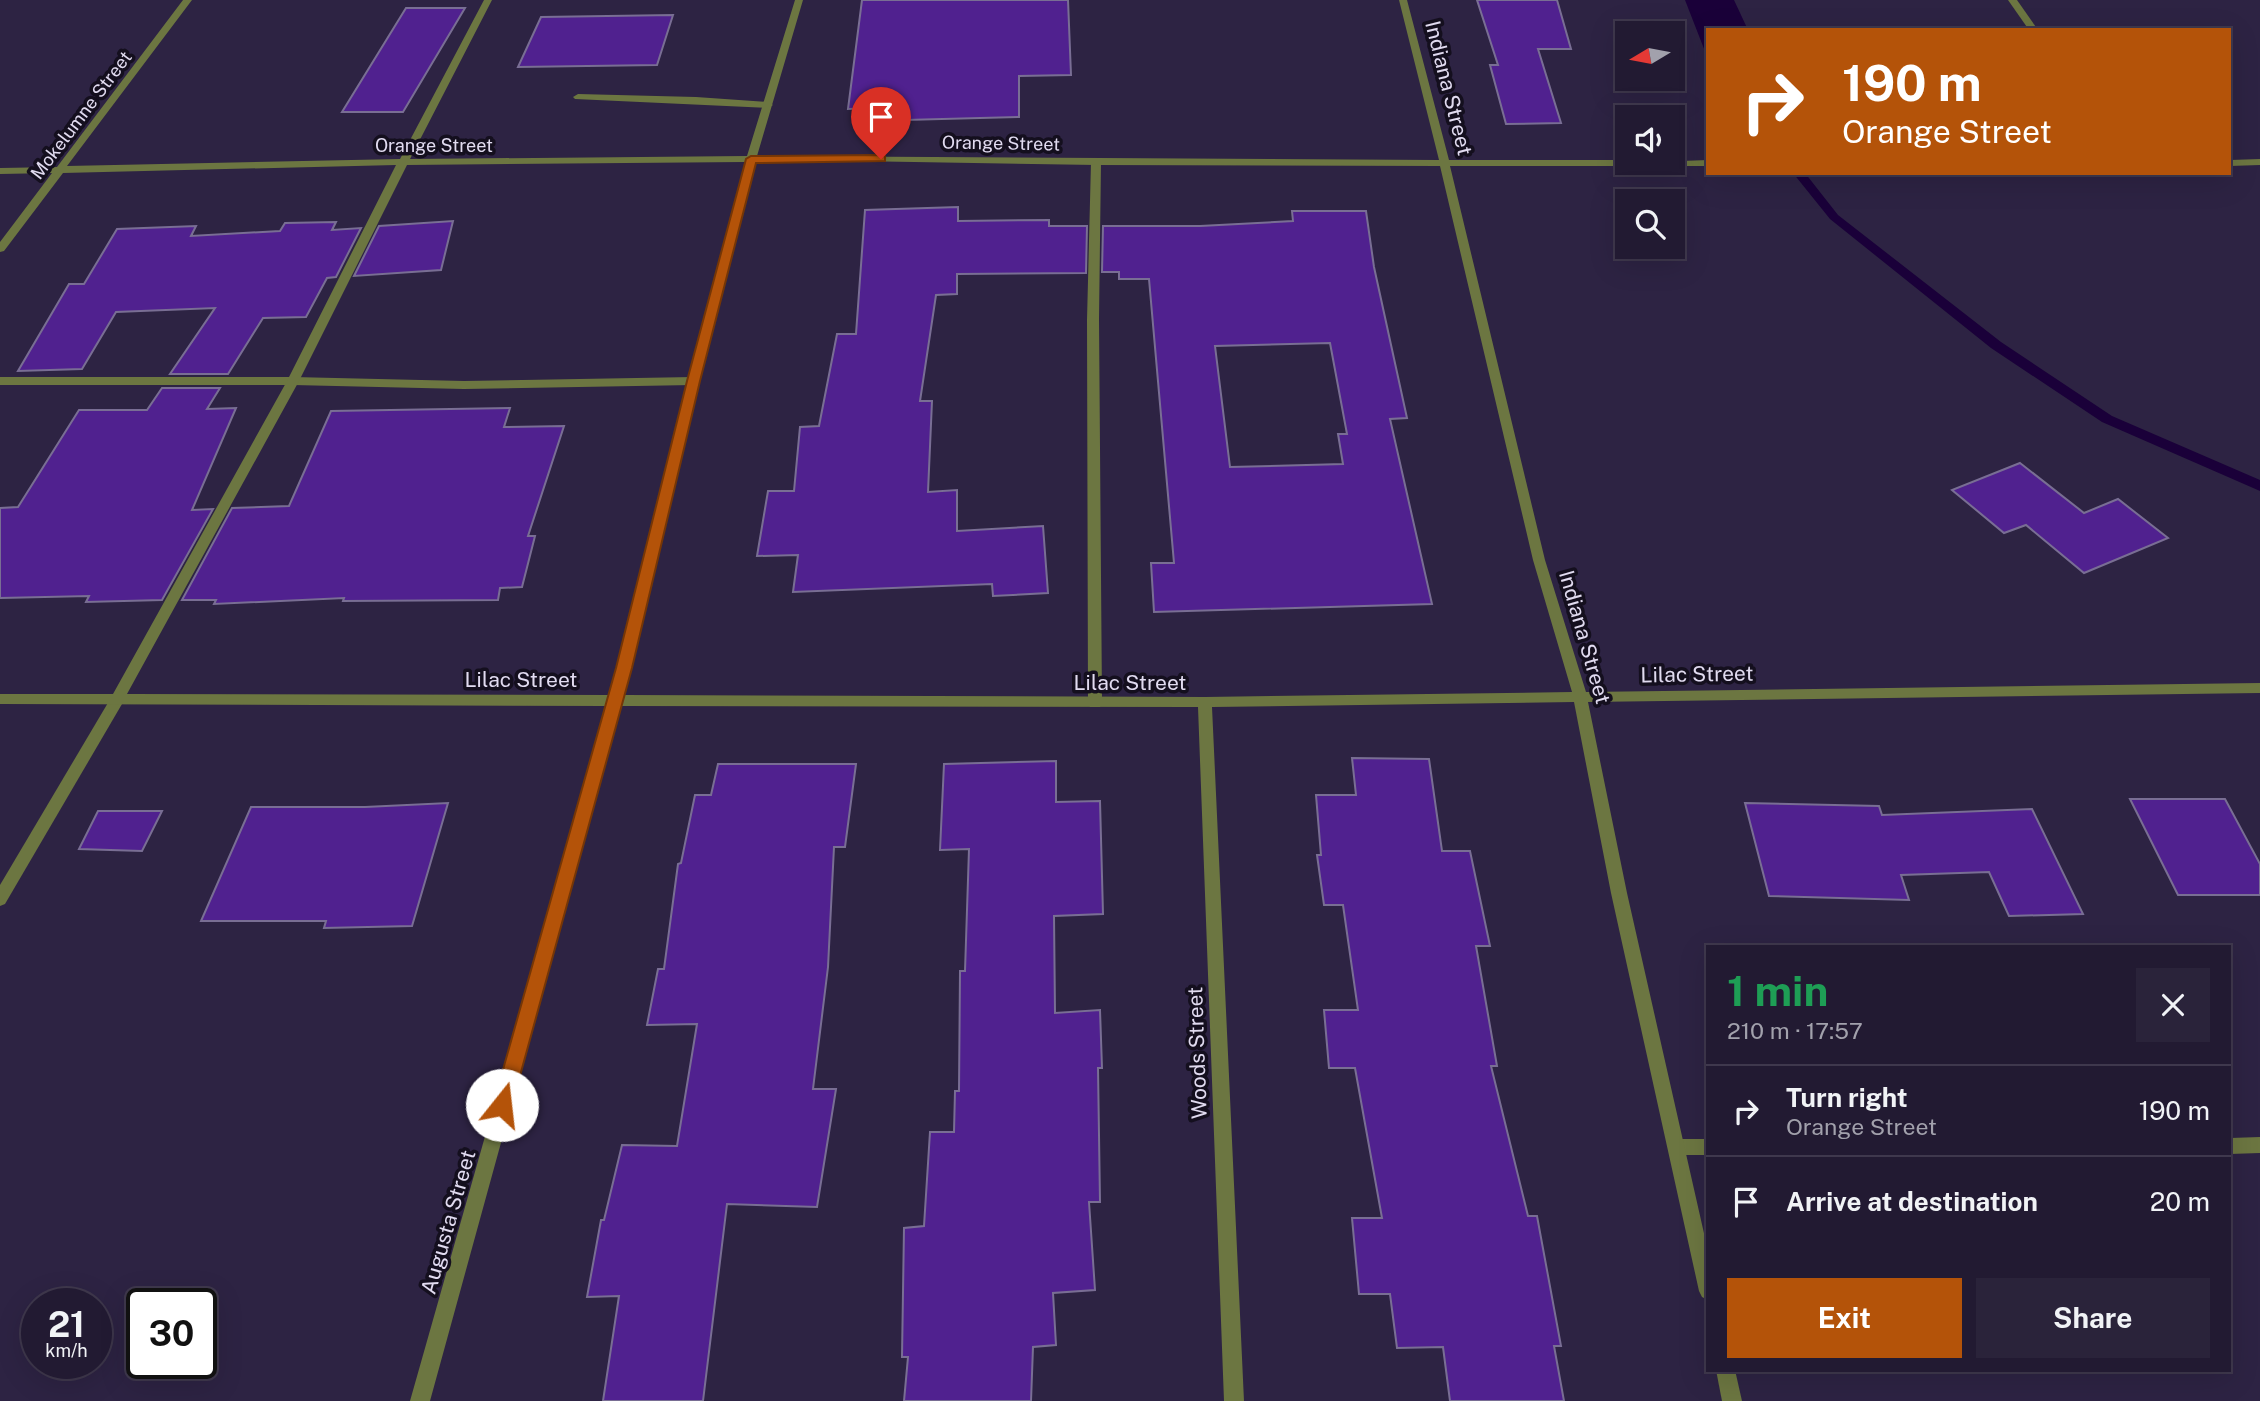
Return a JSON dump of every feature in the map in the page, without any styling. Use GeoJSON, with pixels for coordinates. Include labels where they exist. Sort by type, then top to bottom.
{"type":"FeatureCollection","features":[{"type":"Feature","properties":{"kind":"street","name":"Mokelumne Street"},"geometry":{"type":"LineString","coordinates":[[0,249],[188,0]]}},
{"type":"Feature","properties":{"kind":"street"},"geometry":{"type":"LineString","coordinates":[[0,899],[117,700],[293,381],[488,0]]}},
{"type":"Feature","properties":{"kind":"street","name":"Augusta Street"},"geometry":{"type":"LineString","coordinates":[[420,1401],[615,700],[693,381],[751,159],[799,0]]}},
{"type":"Feature","properties":{"kind":"street","name":"Indiana Street"},"geometry":{"type":"LineString","coordinates":[[1403,0],[1445,164],[1539,560],[1580,696],[1619,893],[1706,1282]]}},
{"type":"Feature","properties":{"kind":"street"},"geometry":{"type":"LineString","coordinates":[[2012,0],[2033,28]]}},
{"type":"Feature","properties":{"kind":"street"},"geometry":{"type":"LineString","coordinates":[[578,97],[768,105]]}},
{"type":"Feature","properties":{"kind":"street","name":"Orange Street"},"geometry":{"type":"LineString","coordinates":[[0,171],[403,162],[854,158],[1096,162],[1706,163]]}},
{"type":"Feature","properties":{"kind":"street"},"geometry":{"type":"LineString","coordinates":[[1095,703],[1093,320],[1096,162]]}},
{"type":"Feature","properties":{"kind":"street"},"geometry":{"type":"LineString","coordinates":[[2231,163],[2260,163]]}},
{"type":"Feature","properties":{"kind":"street"},"geometry":{"type":"LineString","coordinates":[[0,381],[293,381],[464,385],[693,381]]}},
{"type":"Feature","properties":{"kind":"street","name":"Lilac Street"},"geometry":{"type":"LineString","coordinates":[[0,699],[1095,703],[2260,688]]}},
{"type":"Feature","properties":{"kind":"street","name":"Woods Street"},"geometry":{"type":"LineString","coordinates":[[1205,702],[1234,1401]]}},
{"type":"Feature","properties":{"kind":"street"},"geometry":{"type":"LineString","coordinates":[[2231,1146],[2260,1145]]}},
{"type":"Feature","properties":{"kind":"street"},"geometry":{"type":"LineString","coordinates":[[1677,1147],[1706,1147]]}},
{"type":"Feature","properties":{"kind":"street"},"geometry":{"type":"LineString","coordinates":[[1725,1372],[1732,1401]]}},
{"type":"Feature","properties":{"kind":"shaded area"},"geometry":{"type":"Polygon","coordinates":[[[1685,0],[1734,0],[1747,28],[1706,28],[1706,54],[1685,0]]]}},
{"type":"Feature","properties":{"kind":"building"},"geometry":{"type":"Polygon","coordinates":[[[862,0],[1068,0],[1071,75],[1019,76],[1019,117],[905,120],[906,107],[848,109],[862,0]]]}},
{"type":"Feature","properties":{"kind":"building"},"geometry":{"type":"Polygon","coordinates":[[[1477,0],[1557,0],[1571,49],[1538,49],[1561,123],[1506,124],[1490,65],[1498,65],[1477,0]]]}},
{"type":"Feature","properties":{"kind":"building"},"geometry":{"type":"Polygon","coordinates":[[[406,8],[465,8],[403,112],[342,112],[406,8]]]}},
{"type":"Feature","properties":{"kind":"building"},"geometry":{"type":"Polygon","coordinates":[[[673,15],[657,65],[518,67],[541,17],[673,15]]]}},
{"type":"Feature","properties":{"kind":"building"},"geometry":{"type":"Polygon","coordinates":[[[958,207],[958,221],[1049,220],[1049,226],[1087,226],[1086,273],[957,274],[957,294],[936,295],[920,401],[932,401],[928,492],[957,490],[957,531],[1043,526],[1048,593],[993,596],[992,584],[793,592],[798,555],[757,556],[768,491],[794,491],[800,427],[819,426],[837,334],[856,334],[865,210],[958,207]]]}},
{"type":"Feature","properties":{"kind":"building"},"geometry":{"type":"Polygon","coordinates":[[[1292,211],[1366,211],[1374,267],[1407,418],[1390,419],[1432,604],[1154,612],[1151,563],[1174,563],[1149,279],[1119,279],[1119,272],[1102,272],[1103,226],[1200,226],[1293,221],[1292,211]],[[1330,343],[1215,346],[1230,467],[1343,464],[1338,434],[1347,434],[1330,343]]]}},
{"type":"Feature","properties":{"kind":"building"},"geometry":{"type":"Polygon","coordinates":[[[453,221],[441,270],[354,276],[379,226],[453,221]]]}},
{"type":"Feature","properties":{"kind":"building"},"geometry":{"type":"Polygon","coordinates":[[[336,222],[332,230],[361,228],[336,277],[327,278],[306,317],[263,318],[228,374],[170,374],[215,308],[116,312],[82,369],[18,371],[69,284],[84,284],[117,229],[196,226],[191,236],[280,231],[285,223],[336,222]]]}},
{"type":"Feature","properties":{"kind":"building"},"geometry":{"type":"Polygon","coordinates":[[[162,388],[220,388],[207,409],[236,408],[192,510],[213,509],[162,600],[86,602],[89,596],[0,598],[0,508],[18,507],[79,410],[147,410],[162,388]]]}},
{"type":"Feature","properties":{"kind":"building"},"geometry":{"type":"Polygon","coordinates":[[[510,408],[504,427],[564,426],[528,536],[535,536],[522,587],[500,588],[498,600],[343,601],[344,598],[214,604],[216,600],[182,600],[232,508],[289,506],[331,411],[510,408]]]}},
{"type":"Feature","properties":{"kind":"building"},"geometry":{"type":"Polygon","coordinates":[[[2020,463],[2084,513],[2118,499],[2168,538],[2084,573],[2026,525],[2004,533],[1952,490],[2020,463]]]}},
{"type":"Feature","properties":{"kind":"building"},"geometry":{"type":"Polygon","coordinates":[[[1352,758],[1429,759],[1442,851],[1470,851],[1490,946],[1476,946],[1497,1066],[1491,1066],[1528,1216],[1537,1216],[1561,1346],[1554,1346],[1564,1401],[1450,1401],[1443,1347],[1397,1348],[1390,1294],[1359,1294],[1352,1218],[1382,1218],[1355,1068],[1329,1068],[1324,1010],[1358,1010],[1343,905],[1324,905],[1317,855],[1321,855],[1316,795],[1356,795],[1352,758]]]}},
{"type":"Feature","properties":{"kind":"building"},"geometry":{"type":"Polygon","coordinates":[[[1056,761],[1056,802],[1100,801],[1103,914],[1054,916],[1055,1013],[1100,1010],[1100,1202],[1089,1202],[1095,1290],[1053,1293],[1056,1345],[1033,1347],[1031,1401],[904,1401],[908,1357],[902,1357],[904,1228],[924,1226],[930,1132],[954,1132],[955,1091],[959,1091],[960,971],[965,971],[969,849],[940,850],[944,764],[1056,761]]]}},
{"type":"Feature","properties":{"kind":"building"},"geometry":{"type":"Polygon","coordinates":[[[718,764],[856,764],[845,847],[834,847],[828,967],[813,1089],[836,1089],[817,1207],[727,1204],[703,1401],[603,1401],[619,1296],[587,1297],[601,1220],[604,1220],[622,1145],[677,1146],[697,1024],[647,1025],[658,969],[664,969],[678,864],[681,863],[695,795],[711,795],[718,764]]]}},
{"type":"Feature","properties":{"kind":"building"},"geometry":{"type":"Polygon","coordinates":[[[2130,799],[2225,799],[2260,864],[2260,895],[2178,895],[2130,799]]]}},
{"type":"Feature","properties":{"kind":"building"},"geometry":{"type":"Polygon","coordinates":[[[448,803],[412,926],[324,928],[326,921],[201,921],[251,807],[365,807],[448,803]]]}},
{"type":"Feature","properties":{"kind":"building"},"geometry":{"type":"Polygon","coordinates":[[[1745,803],[1879,806],[1882,815],[2032,809],[2083,914],[2009,916],[1989,872],[1901,875],[1909,900],[1769,896],[1745,803]]]}},
{"type":"Feature","properties":{"kind":"building"},"geometry":{"type":"Polygon","coordinates":[[[98,811],[162,811],[142,851],[79,849],[98,811]]]}},
{"type":"Feature","properties":{"kind":"waterway"},"geometry":{"type":"LineString","coordinates":[[1801,175],[1834,217],[1996,345],[2107,419],[2260,486]]}},
{"type":"Feature","properties":{"kind":"route"},"geometry":{"type":"LineString","coordinates":[[502,1105],[624,668],[693,381],[751,159],[881,159]]}}]}
